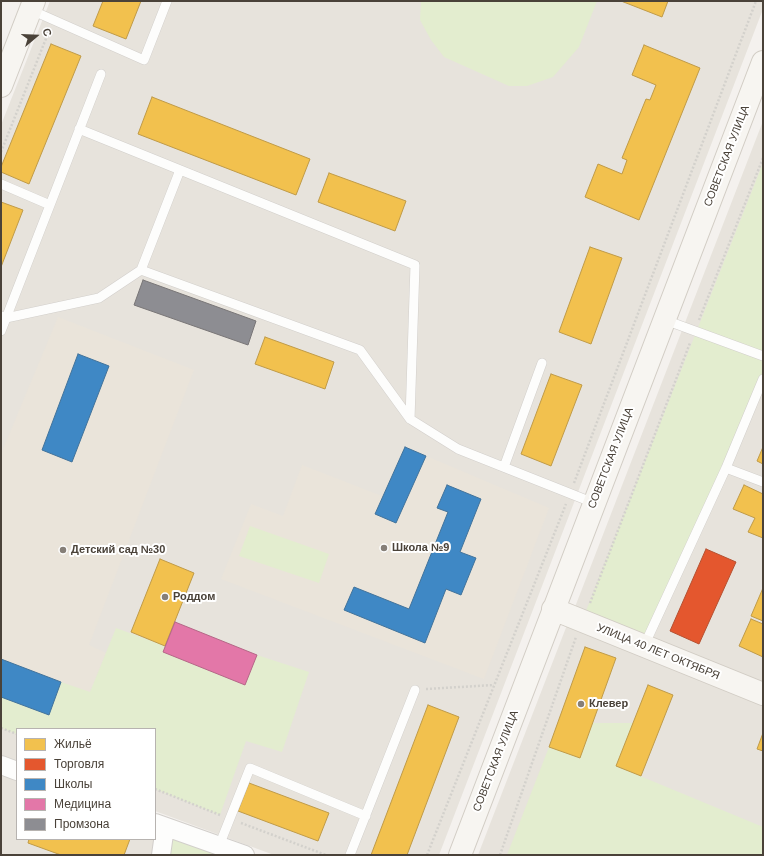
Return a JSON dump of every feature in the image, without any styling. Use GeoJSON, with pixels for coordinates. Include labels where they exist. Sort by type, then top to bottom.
{"type":"FeatureCollection","features":[{"type":"Feature","properties":{"kind":"main road"},"geometry":{"type":"LineString","coordinates":[[1,86],[33,5]]}},
{"type":"Feature","properties":{"kind":"main road","name":"СОВЕТСКАЯ УЛИЦА"},"geometry":{"type":"LineString","coordinates":[[460,855],[763,62]]}},
{"type":"Feature","properties":{"kind":"main road","name":"УЛИЦА 40 ЛЕТ ОКТЯБРЯ"},"geometry":{"type":"LineString","coordinates":[[553,609],[763,694]]}},
{"type":"Feature","properties":{"kind":"street"},"geometry":{"type":"LineString","coordinates":[[1,765],[16,771]]}},
{"type":"Feature","properties":{"kind":"street"},"geometry":{"type":"LineString","coordinates":[[161,855],[160,825],[245,855]]}},
{"type":"Feature","properties":{"kind":"lane"},"geometry":{"type":"LineString","coordinates":[[33,5],[53,20],[144,60],[167,1]]}},
{"type":"Feature","properties":{"kind":"lane"},"geometry":{"type":"LineString","coordinates":[[1,331],[4,317],[50,205],[101,74]]}},
{"type":"Feature","properties":{"kind":"lane"},"geometry":{"type":"LineString","coordinates":[[79,129],[416,265],[410,419]]}},
{"type":"Feature","properties":{"kind":"lane"},"geometry":{"type":"LineString","coordinates":[[4,317],[99,298],[141,270],[180,170]]}},
{"type":"Feature","properties":{"kind":"lane"},"geometry":{"type":"LineString","coordinates":[[1,184],[50,205]]}},
{"type":"Feature","properties":{"kind":"lane"},"geometry":{"type":"LineString","coordinates":[[141,270],[360,350],[410,419],[458,449],[594,503]]}},
{"type":"Feature","properties":{"kind":"lane"},"geometry":{"type":"LineString","coordinates":[[664,319],[695,332],[763,356]]}},
{"type":"Feature","properties":{"kind":"lane"},"geometry":{"type":"LineString","coordinates":[[504,467],[542,363]]}},
{"type":"Feature","properties":{"kind":"lane"},"geometry":{"type":"LineString","coordinates":[[644,646],[726,468],[763,380]]}},
{"type":"Feature","properties":{"kind":"lane"},"geometry":{"type":"LineString","coordinates":[[726,468],[763,482]]}},
{"type":"Feature","properties":{"kind":"lane"},"geometry":{"type":"LineString","coordinates":[[350,855],[415,690]]}},
{"type":"Feature","properties":{"kind":"lane"},"geometry":{"type":"LineString","coordinates":[[219,846],[250,768],[366,816]]}},
{"type":"Feature","properties":{"kind":"path"},"geometry":{"type":"LineString","coordinates":[[427,855],[570,493],[756,1]]}},
{"type":"Feature","properties":{"kind":"path"},"geometry":{"type":"LineString","coordinates":[[1,152],[53,20]]}},
{"type":"Feature","properties":{"kind":"path"},"geometry":{"type":"LineString","coordinates":[[500,855],[582,621],[763,158]]}},
{"type":"Feature","properties":{"kind":"path"},"geometry":{"type":"LineString","coordinates":[[415,690],[494,685]]}},
{"type":"Feature","properties":{"kind":"path"},"geometry":{"type":"LineString","coordinates":[[1,728],[16,734]]}},
{"type":"Feature","properties":{"kind":"shaded area"},"geometry":{"type":"Polygon","coordinates":[[[50,1],[763,1],[763,9],[439,855],[274,855],[156,811],[156,728],[16,728],[16,761],[1,755],[1,125],[50,1]]]}},
{"type":"Feature","properties":{"kind":"shaded area"},"geometry":{"type":"Polygon","coordinates":[[[763,121],[763,682],[575,607],[763,121]]]}},
{"type":"Feature","properties":{"kind":"shaded area","name":"Детский сад №30"},"geometry":{"type":"Polygon","coordinates":[[[58,317],[194,370],[89,645],[106,653],[75,728],[1,714],[1,454],[58,317]]]}},
{"type":"Feature","properties":{"kind":"shaded area","name":"Школа №9"},"geometry":{"type":"Polygon","coordinates":[[[405,447],[549,508],[484,679],[221,579],[251,504],[283,516],[302,465],[382,496],[405,447]]]}},
{"type":"Feature","properties":{"kind":"shaded area"},"geometry":{"type":"Polygon","coordinates":[[[567,625],[763,704],[763,855],[478,855],[567,625]]]}},
{"type":"Feature","properties":{"kind":"shaded area"},"geometry":{"type":"Polygon","coordinates":[[[1,774],[16,780],[16,840],[156,840],[156,834],[169,855],[1,855],[1,774]]]}},
{"type":"Feature","properties":{"kind":"green space"},"geometry":{"type":"Polygon","coordinates":[[[421,1],[597,1],[579,47],[553,77],[527,86],[509,86],[444,57],[431,40],[420,20],[421,1]]]}},
{"type":"Feature","properties":{"kind":"green space"},"geometry":{"type":"Polygon","coordinates":[[[763,163],[763,378],[644,646],[582,621],[763,163]]]}},
{"type":"Feature","properties":{"kind":"green space"},"geometry":{"type":"Polygon","coordinates":[[[250,526],[329,554],[319,583],[239,556],[250,526]]]}},
{"type":"Feature","properties":{"kind":"green space"},"geometry":{"type":"Polygon","coordinates":[[[116,628],[165,646],[163,652],[245,685],[257,655],[309,672],[282,752],[246,741],[220,815],[156,789],[156,728],[16,728],[16,734],[1,728],[1,697],[49,715],[61,682],[90,692],[116,628]]]}},
{"type":"Feature","properties":{"kind":"green space"},"geometry":{"type":"Polygon","coordinates":[[[593,723],[633,723],[616,766],[763,827],[763,855],[507,855],[549,747],[580,758],[593,723]]]}},
{"type":"Feature","properties":{"kind":"green space"},"geometry":{"type":"Polygon","coordinates":[[[172,838],[219,855],[169,855],[172,838]]]}},
{"type":"Feature","properties":{"kind":"building: Жильё"},"geometry":{"type":"Polygon","coordinates":[[[103,1],[141,1],[126,39],[93,26],[103,1]]]}},
{"type":"Feature","properties":{"kind":"building: Жильё"},"geometry":{"type":"Polygon","coordinates":[[[621,1],[668,1],[662,17],[621,1]]]}},
{"type":"Feature","properties":{"kind":"building: Жильё"},"geometry":{"type":"Polygon","coordinates":[[[51,44],[81,56],[29,184],[1,172],[1,167],[51,44]]]}},
{"type":"Feature","properties":{"kind":"building: Жильё"},"geometry":{"type":"Polygon","coordinates":[[[644,45],[700,68],[639,220],[585,197],[598,164],[622,174],[627,160],[622,158],[646,99],[650,100],[656,85],[632,75],[644,45]]]}},
{"type":"Feature","properties":{"kind":"building: Жильё"},"geometry":{"type":"Polygon","coordinates":[[[152,97],[310,159],[296,195],[138,134],[152,97]]]}},
{"type":"Feature","properties":{"kind":"building: Жильё"},"geometry":{"type":"Polygon","coordinates":[[[329,173],[406,201],[395,231],[318,202],[329,173]]]}},
{"type":"Feature","properties":{"kind":"building: Жильё"},"geometry":{"type":"Polygon","coordinates":[[[1,202],[23,210],[1,267],[1,202]]]}},
{"type":"Feature","properties":{"kind":"building: Жильё"},"geometry":{"type":"Polygon","coordinates":[[[590,247],[622,258],[591,344],[559,332],[590,247]]]}},
{"type":"Feature","properties":{"kind":"building: Жильё"},"geometry":{"type":"Polygon","coordinates":[[[265,337],[334,362],[325,389],[255,364],[265,337]]]}},
{"type":"Feature","properties":{"kind":"building: Жильё"},"geometry":{"type":"Polygon","coordinates":[[[551,374],[582,385],[551,466],[521,454],[551,374]]]}},
{"type":"Feature","properties":{"kind":"building: Жильё"},"geometry":{"type":"Polygon","coordinates":[[[763,447],[763,464],[757,461],[763,447]]]}},
{"type":"Feature","properties":{"kind":"building: Жильё"},"geometry":{"type":"Polygon","coordinates":[[[744,485],[763,494],[763,538],[748,532],[755,518],[733,509],[744,485]]]}},
{"type":"Feature","properties":{"kind":"building: Жильё","name":"Роддом"},"geometry":{"type":"Polygon","coordinates":[[[160,559],[194,573],[165,646],[131,632],[160,559]]]}},
{"type":"Feature","properties":{"kind":"building: Жильё"},"geometry":{"type":"Polygon","coordinates":[[[763,588],[763,621],[751,616],[763,588]]]}},
{"type":"Feature","properties":{"kind":"building: Жильё"},"geometry":{"type":"Polygon","coordinates":[[[751,619],[763,624],[763,657],[739,646],[751,619]]]}},
{"type":"Feature","properties":{"kind":"building: Жильё"},"geometry":{"type":"Polygon","coordinates":[[[585,647],[616,658],[580,758],[549,747],[585,647]]]}},
{"type":"Feature","properties":{"kind":"building: Жильё"},"geometry":{"type":"Polygon","coordinates":[[[648,685],[673,695],[641,776],[616,766],[648,685]]]}},
{"type":"Feature","properties":{"kind":"building: Жильё"},"geometry":{"type":"Polygon","coordinates":[[[428,705],[459,717],[407,855],[371,855],[428,705]]]}},
{"type":"Feature","properties":{"kind":"building: Жильё"},"geometry":{"type":"Polygon","coordinates":[[[763,733],[763,751],[757,749],[763,733]]]}},
{"type":"Feature","properties":{"kind":"building: Жильё"},"geometry":{"type":"Polygon","coordinates":[[[249,783],[329,813],[318,841],[238,811],[249,783]]]}},
{"type":"Feature","properties":{"kind":"building: Жильё"},"geometry":{"type":"Polygon","coordinates":[[[29,840],[130,840],[124,855],[61,855],[28,843],[29,840]]]}},
{"type":"Feature","properties":{"kind":"building: Торговля"},"geometry":{"type":"Polygon","coordinates":[[[706,549],[736,562],[699,644],[670,631],[706,549]]]}},
{"type":"Feature","properties":{"kind":"building: Школы"},"geometry":{"type":"Polygon","coordinates":[[[78,354],[109,366],[72,462],[42,450],[78,354]]]}},
{"type":"Feature","properties":{"kind":"building: Школы"},"geometry":{"type":"Polygon","coordinates":[[[405,447],[426,456],[396,523],[375,514],[405,447]]]}},
{"type":"Feature","properties":{"kind":"building: Школы"},"geometry":{"type":"Polygon","coordinates":[[[447,485],[481,499],[460,552],[476,558],[461,595],[446,589],[425,643],[344,610],[354,587],[409,609],[448,512],[437,508],[447,485]]]}},
{"type":"Feature","properties":{"kind":"building: Школы"},"geometry":{"type":"Polygon","coordinates":[[[1,659],[61,682],[49,715],[1,697],[1,659]]]}},
{"type":"Feature","properties":{"kind":"building: Медицина"},"geometry":{"type":"Polygon","coordinates":[[[175,622],[257,655],[245,685],[163,652],[175,622]]]}},
{"type":"Feature","properties":{"kind":"building: Промзона"},"geometry":{"type":"Polygon","coordinates":[[[143,280],[256,321],[248,345],[134,305],[143,280]]]}},
{"type":"Feature","properties":{"kind":"place","name":"Школа №9"},"geometry":{"type":"Point","coordinates":[384,548]}},
{"type":"Feature","properties":{"kind":"place","name":"Детский сад №30"},"geometry":{"type":"Point","coordinates":[63,550]}},
{"type":"Feature","properties":{"kind":"place","name":"Роддом"},"geometry":{"type":"Point","coordinates":[165,597]}},
{"type":"Feature","properties":{"kind":"place","name":"Клевер"},"geometry":{"type":"Point","coordinates":[581,704]}}]}
